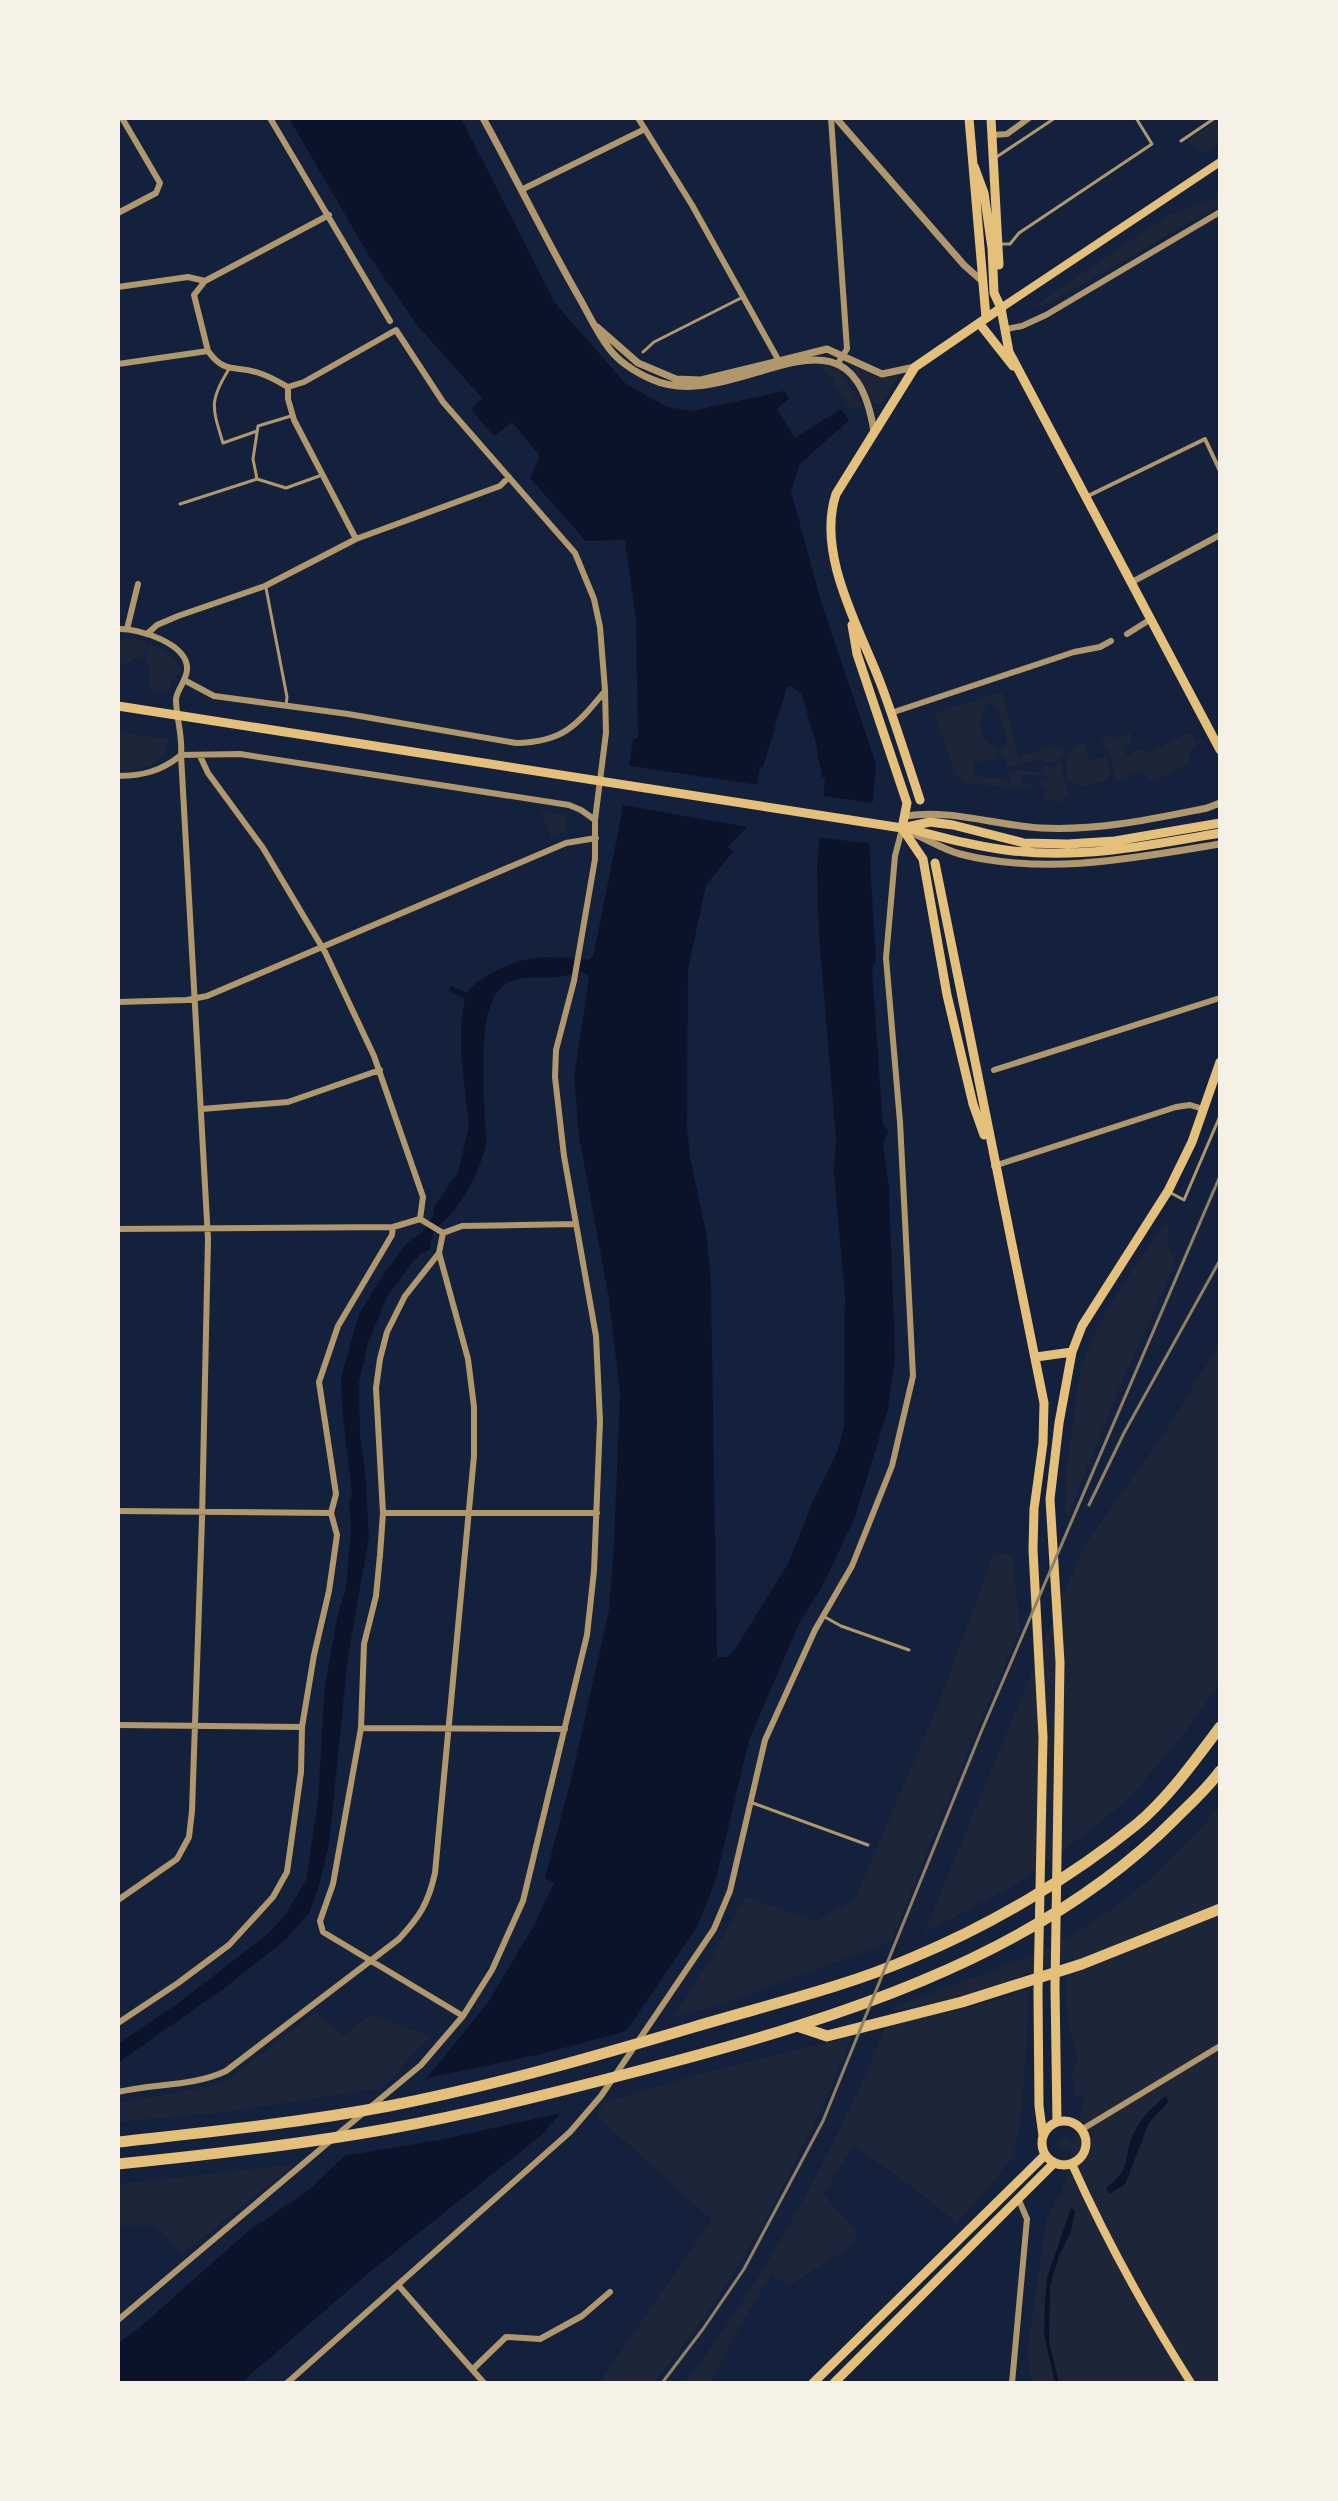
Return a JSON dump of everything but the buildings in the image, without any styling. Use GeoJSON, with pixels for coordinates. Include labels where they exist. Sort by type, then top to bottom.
{"type":"FeatureCollection","features":[{"type":"Feature","properties":{"kind":"highway"},"geometry":{"type":"LineString","coordinates":[[118,2142],[230,2130],[388,2106],[497,2082],[859,1978],[912,1958],[1019,1904],[1138,1822],[1194,1762],[1220,1727]]}},
{"type":"Feature","properties":{"kind":"highway"},"geometry":{"type":"LineString","coordinates":[[118,2164],[244,2151],[387,2129],[693,2057],[797,2026],[911,1984],[1038,1925],[1116,1873],[1155,1839],[1220,1771]]}},
{"type":"Feature","properties":{"kind":"highway"},"geometry":{"type":"LineString","coordinates":[[797,2026],[827,2036],[962,2002],[1082,1964],[1220,1909]]}},
{"type":"Feature","properties":{"kind":"main road"},"geometry":{"type":"LineString","coordinates":[[969,118],[982,281],[982,320],[1018,372]]}},
{"type":"Feature","properties":{"kind":"main road"},"geometry":{"type":"LineString","coordinates":[[991,118],[1001,308],[1009,352],[1220,750]]}},
{"type":"Feature","properties":{"kind":"main road"},"geometry":{"type":"LineString","coordinates":[[920,800],[891,713],[849,605],[831,546],[829,531],[836,494],[915,367],[1220,162]]}},
{"type":"Feature","properties":{"kind":"main road"},"geometry":{"type":"LineString","coordinates":[[974,166],[984,193],[992,248],[994,293],[1001,308]]}},
{"type":"Feature","properties":{"kind":"main road"},"geometry":{"type":"LineString","coordinates":[[849,605],[857,654],[907,803],[902,828],[923,859],[947,995],[973,1104],[992,1153]]}},
{"type":"Feature","properties":{"kind":"main road"},"geometry":{"type":"LineString","coordinates":[[118,706],[885,825],[1007,851],[1064,854],[1115,852],[1220,833]]}},
{"type":"Feature","properties":{"kind":"main road"},"geometry":{"type":"LineString","coordinates":[[902,828],[930,822],[1024,843],[1068,844],[1115,841],[1220,823]]}},
{"type":"Feature","properties":{"kind":"main road"},"geometry":{"type":"LineString","coordinates":[[935,863],[994,1166],[1036,1357],[1044,1410],[1033,1550],[1042,1683],[1039,2106],[1045,2155],[1054,2163],[1072,2164],[1085,2149],[1085,2136],[1073,2123],[1057,2122]]}},
{"type":"Feature","properties":{"kind":"main road"},"geometry":{"type":"LineString","coordinates":[[1043,2136],[1057,2122],[1055,1987],[1060,1662],[1050,1499],[1059,1423],[1072,1352],[1094,1305],[1168,1191],[1192,1142],[1220,1062]]}},
{"type":"Feature","properties":{"kind":"main road"},"geometry":{"type":"LineString","coordinates":[[1036,1357],[1072,1352]]}},
{"type":"Feature","properties":{"kind":"main road"},"geometry":{"type":"LineString","coordinates":[[813,2383],[1045,2155]]}},
{"type":"Feature","properties":{"kind":"main road"},"geometry":{"type":"LineString","coordinates":[[834,2383],[1054,2163]]}},
{"type":"Feature","properties":{"kind":"main road"},"geometry":{"type":"LineString","coordinates":[[1072,2164],[1109,2242],[1191,2383]]}},
{"type":"Feature","properties":{"kind":"street"},"geometry":{"type":"LineString","coordinates":[[118,213],[156,193],[160,183],[122,118]]}},
{"type":"Feature","properties":{"kind":"street"},"geometry":{"type":"LineString","coordinates":[[118,2320],[421,2065],[463,2016],[492,1970],[523,1901],[587,1635],[594,1571],[600,1381],[596,1336],[575,1224],[555,1077],[556,1050],[574,981],[595,859],[595,820],[605,747],[605,690],[594,599],[575,553],[443,402],[390,321],[270,118]]}},
{"type":"Feature","properties":{"kind":"street"},"geometry":{"type":"LineString","coordinates":[[483,118],[523,189],[560,265],[596,326],[638,363],[676,379],[701,380],[827,349],[844,354],[882,374],[915,367]]}},
{"type":"Feature","properties":{"kind":"street"},"geometry":{"type":"LineString","coordinates":[[638,118],[745,297],[780,363]]}},
{"type":"Feature","properties":{"kind":"street"},"geometry":{"type":"LineString","coordinates":[[834,118],[971,273],[982,281]]}},
{"type":"Feature","properties":{"kind":"street"},"geometry":{"type":"LineString","coordinates":[[834,118],[847,349],[838,363]]}},
{"type":"Feature","properties":{"kind":"street"},"geometry":{"type":"LineString","coordinates":[[992,135],[1007,134],[1029,118]]}},
{"type":"Feature","properties":{"kind":"street"},"geometry":{"type":"LineString","coordinates":[[523,189],[645,129]]}},
{"type":"Feature","properties":{"kind":"street"},"geometry":{"type":"LineString","coordinates":[[1006,329],[1022,326],[1046,315],[1220,212]]}},
{"type":"Feature","properties":{"kind":"street"},"geometry":{"type":"LineString","coordinates":[[329,215],[205,281],[194,295],[208,351],[215,362],[229,369],[258,372],[288,387],[304,382],[396,330]]}},
{"type":"Feature","properties":{"kind":"street"},"geometry":{"type":"LineString","coordinates":[[118,287],[188,277],[205,281]]}},
{"type":"Feature","properties":{"kind":"street"},"geometry":{"type":"LineString","coordinates":[[118,364],[208,351]]}},
{"type":"Feature","properties":{"kind":"street"},"geometry":{"type":"LineString","coordinates":[[780,363],[826,359],[838,363],[859,384],[879,429]]}},
{"type":"Feature","properties":{"kind":"street"},"geometry":{"type":"LineString","coordinates":[[288,387],[293,415],[356,539]]}},
{"type":"Feature","properties":{"kind":"street"},"geometry":{"type":"LineString","coordinates":[[1090,495],[1205,439],[1220,471]]}},
{"type":"Feature","properties":{"kind":"street"},"geometry":{"type":"LineString","coordinates":[[147,634],[157,625],[265,586],[356,539],[500,486],[509,477]]}},
{"type":"Feature","properties":{"kind":"street"},"geometry":{"type":"LineString","coordinates":[[1132,582],[1220,535]]}},
{"type":"Feature","properties":{"kind":"street"},"geometry":{"type":"LineString","coordinates":[[127,629],[138,584]]}},
{"type":"Feature","properties":{"kind":"street"},"geometry":{"type":"LineString","coordinates":[[1127,634],[1151,619]]}},
{"type":"Feature","properties":{"kind":"street"},"geometry":{"type":"LineString","coordinates":[[118,629],[147,634],[174,648],[186,661],[184,680],[176,698],[208,1229],[196,1726],[189,1837],[177,1859],[118,1900]]}},
{"type":"Feature","properties":{"kind":"street"},"geometry":{"type":"LineString","coordinates":[[891,713],[1111,641]]}},
{"type":"Feature","properties":{"kind":"street"},"geometry":{"type":"LineString","coordinates":[[184,680],[214,696],[432,727],[450,733],[516,743],[540,742],[570,728],[605,690]]}},
{"type":"Feature","properties":{"kind":"street"},"geometry":{"type":"LineString","coordinates":[[118,776],[162,769],[181,755],[240,754],[569,805],[595,820]]}},
{"type":"Feature","properties":{"kind":"street"},"geometry":{"type":"LineString","coordinates":[[200,756],[208,773],[263,848],[322,946],[380,1070],[423,1197],[420,1219]]}},
{"type":"Feature","properties":{"kind":"street"},"geometry":{"type":"LineString","coordinates":[[905,816],[931,812],[1028,827],[1111,827],[1220,803]]}},
{"type":"Feature","properties":{"kind":"street"},"geometry":{"type":"LineString","coordinates":[[287,2383],[570,2132],[601,2096],[714,1929],[730,1891],[765,1740],[823,1616],[852,1566],[876,1509],[892,1466],[913,1376],[900,1122],[886,958],[895,856],[902,828],[960,854],[1010,862],[1098,863],[1220,844]]}},
{"type":"Feature","properties":{"kind":"street"},"geometry":{"type":"LineString","coordinates":[[118,1002],[196,999],[566,843],[596,838]]}},
{"type":"Feature","properties":{"kind":"street"},"geometry":{"type":"LineString","coordinates":[[994,1070],[1220,998]]}},
{"type":"Feature","properties":{"kind":"street"},"geometry":{"type":"LineString","coordinates":[[202,1109],[288,1102],[380,1070]]}},
{"type":"Feature","properties":{"kind":"street"},"geometry":{"type":"LineString","coordinates":[[994,1166],[1176,1107],[1190,1105],[1203,1109]]}},
{"type":"Feature","properties":{"kind":"street"},"geometry":{"type":"LineString","coordinates":[[118,1229],[393,1227],[420,1219],[443,1233]]}},
{"type":"Feature","properties":{"kind":"street"},"geometry":{"type":"LineString","coordinates":[[443,1233],[462,1226],[575,1224]]}},
{"type":"Feature","properties":{"kind":"street"},"geometry":{"type":"LineString","coordinates":[[118,2023],[229,1945],[273,1897],[287,1872],[301,1772],[302,1727],[337,1535],[331,1513],[336,1494],[319,1382],[338,1326],[392,1235],[393,1227]]}},
{"type":"Feature","properties":{"kind":"street"},"geometry":{"type":"LineString","coordinates":[[118,2092],[209,2079],[226,2071],[399,1939],[418,1919],[429,1900],[435,1873],[474,1456],[474,1407],[468,1359],[439,1253],[443,1233]]}},
{"type":"Feature","properties":{"kind":"street"},"geometry":{"type":"LineString","coordinates":[[439,1253],[405,1296],[387,1332],[380,1359],[376,1388],[383,1513],[376,1596],[364,1644],[361,1728],[333,1884],[320,1921],[323,1932],[463,2016]]}},
{"type":"Feature","properties":{"kind":"street"},"geometry":{"type":"LineString","coordinates":[[118,1511],[331,1513]]}},
{"type":"Feature","properties":{"kind":"street"},"geometry":{"type":"LineString","coordinates":[[383,1513],[597,1513]]}},
{"type":"Feature","properties":{"kind":"street"},"geometry":{"type":"LineString","coordinates":[[118,1725],[302,1727]]}},
{"type":"Feature","properties":{"kind":"street"},"geometry":{"type":"LineString","coordinates":[[361,1728],[565,1729]]}},
{"type":"Feature","properties":{"kind":"street"},"geometry":{"type":"LineString","coordinates":[[1081,2130],[1220,2046]]}},
{"type":"Feature","properties":{"kind":"street"},"geometry":{"type":"LineString","coordinates":[[1010,2188],[1026,2213],[1027,2225],[1012,2383]]}},
{"type":"Feature","properties":{"kind":"street"},"geometry":{"type":"LineString","coordinates":[[399,2286],[484,2383]]}},
{"type":"Feature","properties":{"kind":"street"},"geometry":{"type":"LineString","coordinates":[[473,2369],[506,2337],[540,2339],[582,2316],[610,2292]]}},
{"type":"Feature","properties":{"kind":"lane"},"geometry":{"type":"LineString","coordinates":[[993,159],[1055,118]]}},
{"type":"Feature","properties":{"kind":"lane"},"geometry":{"type":"LineString","coordinates":[[998,243],[1010,244],[1019,233],[1152,144],[1136,118]]}},
{"type":"Feature","properties":{"kind":"lane"},"geometry":{"type":"LineString","coordinates":[[1181,141],[1215,118]]}},
{"type":"Feature","properties":{"kind":"lane"},"geometry":{"type":"LineString","coordinates":[[643,352],[654,342],[745,297]]}},
{"type":"Feature","properties":{"kind":"lane"},"geometry":{"type":"LineString","coordinates":[[229,369],[214,394],[215,415],[223,443],[257,431]]}},
{"type":"Feature","properties":{"kind":"lane"},"geometry":{"type":"LineString","coordinates":[[257,479],[253,459],[258,426],[293,415]]}},
{"type":"Feature","properties":{"kind":"lane"},"geometry":{"type":"LineString","coordinates":[[180,504],[257,479],[286,488],[322,475]]}},
{"type":"Feature","properties":{"kind":"lane"},"geometry":{"type":"LineString","coordinates":[[265,586],[287,697],[286,706]]}},
{"type":"Feature","properties":{"kind":"lane"},"geometry":{"type":"LineString","coordinates":[[1168,1191],[1184,1200],[1220,1116]]}},
{"type":"Feature","properties":{"kind":"lane"},"geometry":{"type":"LineString","coordinates":[[823,1616],[841,1626],[909,1650]]}},
{"type":"Feature","properties":{"kind":"lane"},"geometry":{"type":"LineString","coordinates":[[750,1802],[868,1845]]}},
{"type":"Feature","properties":{"kind":"shaded area"},"geometry":{"type":"Polygon","coordinates":[[[289,118],[461,118],[555,303],[626,384],[667,407],[692,411],[784,391],[789,398],[777,409],[795,438],[841,409],[849,420],[800,464],[791,491],[822,605],[876,764],[869,843],[876,963],[872,968],[883,1126],[889,1130],[883,1144],[889,1188],[895,1356],[888,1409],[855,1517],[824,1583],[799,1624],[749,1740],[716,1879],[697,1927],[629,2027],[543,2134],[366,2275],[241,2383],[118,2383],[118,2343],[247,2232],[310,2189],[430,2074],[487,2004],[533,1927],[554,1883],[545,1878],[572,1776],[609,1610],[620,1393],[609,1299],[579,1136],[574,1078],[589,977],[583,972],[515,980],[497,992],[489,1009],[485,1031],[483,1081],[486,1143],[481,1162],[453,1212],[434,1232],[430,1250],[412,1263],[387,1297],[368,1343],[359,1382],[360,1435],[369,1537],[348,1657],[329,1844],[309,1913],[285,1940],[223,1989],[118,2063],[118,2044],[177,2004],[268,1934],[285,1915],[306,1880],[318,1801],[325,1685],[338,1614],[346,1589],[351,1529],[349,1503],[352,1494],[341,1377],[359,1314],[407,1243],[423,1231],[434,1215],[434,1207],[458,1172],[469,1126],[461,1055],[465,999],[449,991],[451,986],[467,993],[488,975],[527,959],[589,960],[593,957],[633,740],[638,737],[636,621],[625,540],[586,541],[530,478],[540,456],[512,422],[494,436],[471,410],[482,398],[417,325],[369,256],[289,118]],[[787,687],[763,767],[760,767],[749,825],[728,847],[733,852],[706,885],[688,970],[687,1126],[690,1157],[707,1237],[711,1285],[717,1657],[727,1657],[734,1651],[789,1562],[812,1503],[838,1450],[844,1426],[845,1297],[834,1172],[836,1138],[819,936],[817,868],[825,778],[822,777],[815,739],[801,693],[787,687]]]}},
{"type":"Feature","properties":{"kind":"shaded area"},"geometry":{"type":"Polygon","coordinates":[[[1220,118],[1220,142],[1204,153],[1187,141],[1220,118]]]}},
{"type":"Feature","properties":{"kind":"shaded area"},"geometry":{"type":"Polygon","coordinates":[[[1220,197],[1218,206],[1050,303],[1031,308],[1169,215],[1220,197]]]}},
{"type":"Feature","properties":{"kind":"shaded area"},"geometry":{"type":"Polygon","coordinates":[[[818,362],[840,371],[862,406],[851,410],[832,378],[828,377],[828,371],[825,373],[818,362]]]}},
{"type":"Feature","properties":{"kind":"shaded area"},"geometry":{"type":"Polygon","coordinates":[[[851,365],[880,377],[899,376],[881,405],[875,403],[851,365]]]}},
{"type":"Feature","properties":{"kind":"shaded area"},"geometry":{"type":"Polygon","coordinates":[[[118,638],[148,642],[142,657],[121,667],[118,638]]]}},
{"type":"Feature","properties":{"kind":"shaded area"},"geometry":{"type":"Polygon","coordinates":[[[150,643],[168,653],[182,670],[172,681],[168,693],[150,690],[150,667],[144,658],[150,643]]]}},
{"type":"Feature","properties":{"kind":"shaded area"},"geometry":{"type":"Polygon","coordinates":[[[1002,692],[1018,757],[1054,745],[1055,748],[1063,746],[1063,757],[1052,764],[1038,759],[1007,768],[1005,756],[1000,757],[1001,748],[1007,743],[1005,730],[996,706],[988,703],[980,728],[985,740],[996,747],[995,758],[975,762],[974,776],[1007,779],[1007,787],[964,783],[956,775],[934,713],[1002,692]]]}},
{"type":"Feature","properties":{"kind":"shaded area"},"geometry":{"type":"Polygon","coordinates":[[[118,732],[168,739],[167,748],[152,765],[118,770],[118,732]]]}},
{"type":"Feature","properties":{"kind":"shaded area"},"geometry":{"type":"Polygon","coordinates":[[[1130,732],[1132,743],[1122,746],[1127,756],[1143,749],[1148,754],[1187,733],[1191,734],[1197,745],[1190,750],[1188,764],[1156,781],[1148,779],[1142,770],[1116,782],[1110,753],[1101,739],[1113,734],[1117,739],[1130,732]]]}},
{"type":"Feature","properties":{"kind":"shaded area"},"geometry":{"type":"Polygon","coordinates":[[[1084,742],[1090,760],[1107,757],[1111,775],[1103,781],[1080,787],[1068,779],[1067,761],[1073,748],[1084,742]]]}},
{"type":"Feature","properties":{"kind":"shaded area"},"geometry":{"type":"Polygon","coordinates":[[[1061,763],[1068,797],[1062,797],[1062,802],[1043,800],[1046,790],[1042,789],[1042,781],[1048,782],[1049,776],[1022,774],[1021,783],[1034,785],[1033,789],[1009,787],[1009,772],[1040,773],[1045,766],[1054,767],[1061,763]]]}},
{"type":"Feature","properties":{"kind":"shaded area"},"geometry":{"type":"Polygon","coordinates":[[[541,811],[566,815],[566,831],[551,838],[541,811]]]}},
{"type":"Feature","properties":{"kind":"shaded area"},"geometry":{"type":"Polygon","coordinates":[[[1168,1224],[1169,1249],[1176,1262],[1123,1379],[1067,1518],[1067,1468],[1078,1387],[1087,1351],[1116,1295],[1164,1225],[1168,1224]]]}},
{"type":"Feature","properties":{"kind":"shaded area"},"geometry":{"type":"Polygon","coordinates":[[[1220,1342],[1220,1682],[1186,1731],[1131,1796],[1088,1832],[1013,1886],[924,1933],[1084,1546],[1165,1433],[1220,1342]]]}},
{"type":"Feature","properties":{"kind":"shaded area"},"geometry":{"type":"Polygon","coordinates":[[[994,1553],[1013,1555],[1020,1631],[891,1942],[713,2007],[673,2018],[745,1897],[815,1921],[854,1901],[940,1700],[994,1553]]]}},
{"type":"Feature","properties":{"kind":"shaded area"},"geometry":{"type":"Polygon","coordinates":[[[1220,1805],[1220,2383],[1032,2383],[1027,2353],[1046,2222],[1057,2198],[1061,2196],[1072,2149],[1063,2152],[1056,2144],[1063,2136],[1074,2143],[1084,2099],[1083,2095],[1075,2097],[1072,2072],[1078,2060],[1067,2004],[1068,1970],[1075,1971],[1074,1958],[941,2003],[892,2010],[1012,1963],[1080,1930],[1118,1905],[1155,1874],[1220,1805]]]}},
{"type":"Feature","properties":{"kind":"shaded area"},"geometry":{"type":"Polygon","coordinates":[[[1027,1990],[1022,2108],[1014,2156],[957,2224],[931,2201],[854,2145],[823,2194],[857,2232],[852,2246],[788,2286],[771,2274],[711,2383],[685,2383],[744,2299],[797,2211],[844,2121],[886,2026],[963,2009],[1027,1990]]]}},
{"type":"Feature","properties":{"kind":"shaded area"},"geometry":{"type":"Polygon","coordinates":[[[316,2012],[343,2036],[370,2015],[430,2036],[382,2088],[227,2112],[118,2122],[118,2103],[222,2084],[316,2012]]]}},
{"type":"Feature","properties":{"kind":"shaded area"},"geometry":{"type":"Polygon","coordinates":[[[852,2037],[811,2129],[766,2218],[685,2344],[653,2383],[599,2383],[712,2220],[597,2116],[603,2103],[713,2070],[852,2037]]]}},
{"type":"Feature","properties":{"kind":"shaded area"},"geometry":{"type":"Polygon","coordinates":[[[1166,2096],[1168,2102],[1149,2123],[1125,2184],[1109,2194],[1106,2188],[1123,2170],[1139,2124],[1166,2096]]]}},
{"type":"Feature","properties":{"kind":"shaded area"},"geometry":{"type":"Polygon","coordinates":[[[295,2164],[182,2254],[156,2225],[118,2225],[118,2184],[295,2164]]]}},
{"type":"Feature","properties":{"kind":"shaded area"},"geometry":{"type":"Polygon","coordinates":[[[1071,2208],[1075,2210],[1071,2232],[1059,2256],[1050,2286],[1049,2342],[1059,2383],[1055,2383],[1044,2334],[1047,2278],[1071,2208]]]}},
{"type":"Feature","properties":{"kind":"pier"},"geometry":{"type":"Polygon","coordinates":[[[625,763],[760,783],[753,828],[623,805],[619,807],[625,763]]]}},
{"type":"Feature","properties":{"kind":"pier"},"geometry":{"type":"Polygon","coordinates":[[[819,792],[824,796],[878,804],[873,844],[816,837],[819,792]]]}},
{"type":"Feature","properties":{"kind":"pier"},"geometry":{"type":"Polygon","coordinates":[[[631,2030],[566,2112],[439,2140],[337,2157],[418,2080],[537,2055],[631,2030]]]}},
{"type":"Feature","properties":{"kind":"railway"},"geometry":{"type":"LineString","coordinates":[[662,2383],[744,2269],[823,2121],[981,1732],[1220,1176]]}},
{"type":"Feature","properties":{"kind":"railway"},"geometry":{"type":"LineString","coordinates":[[1089,1505],[1124,1433],[1220,1260]]}}]}
